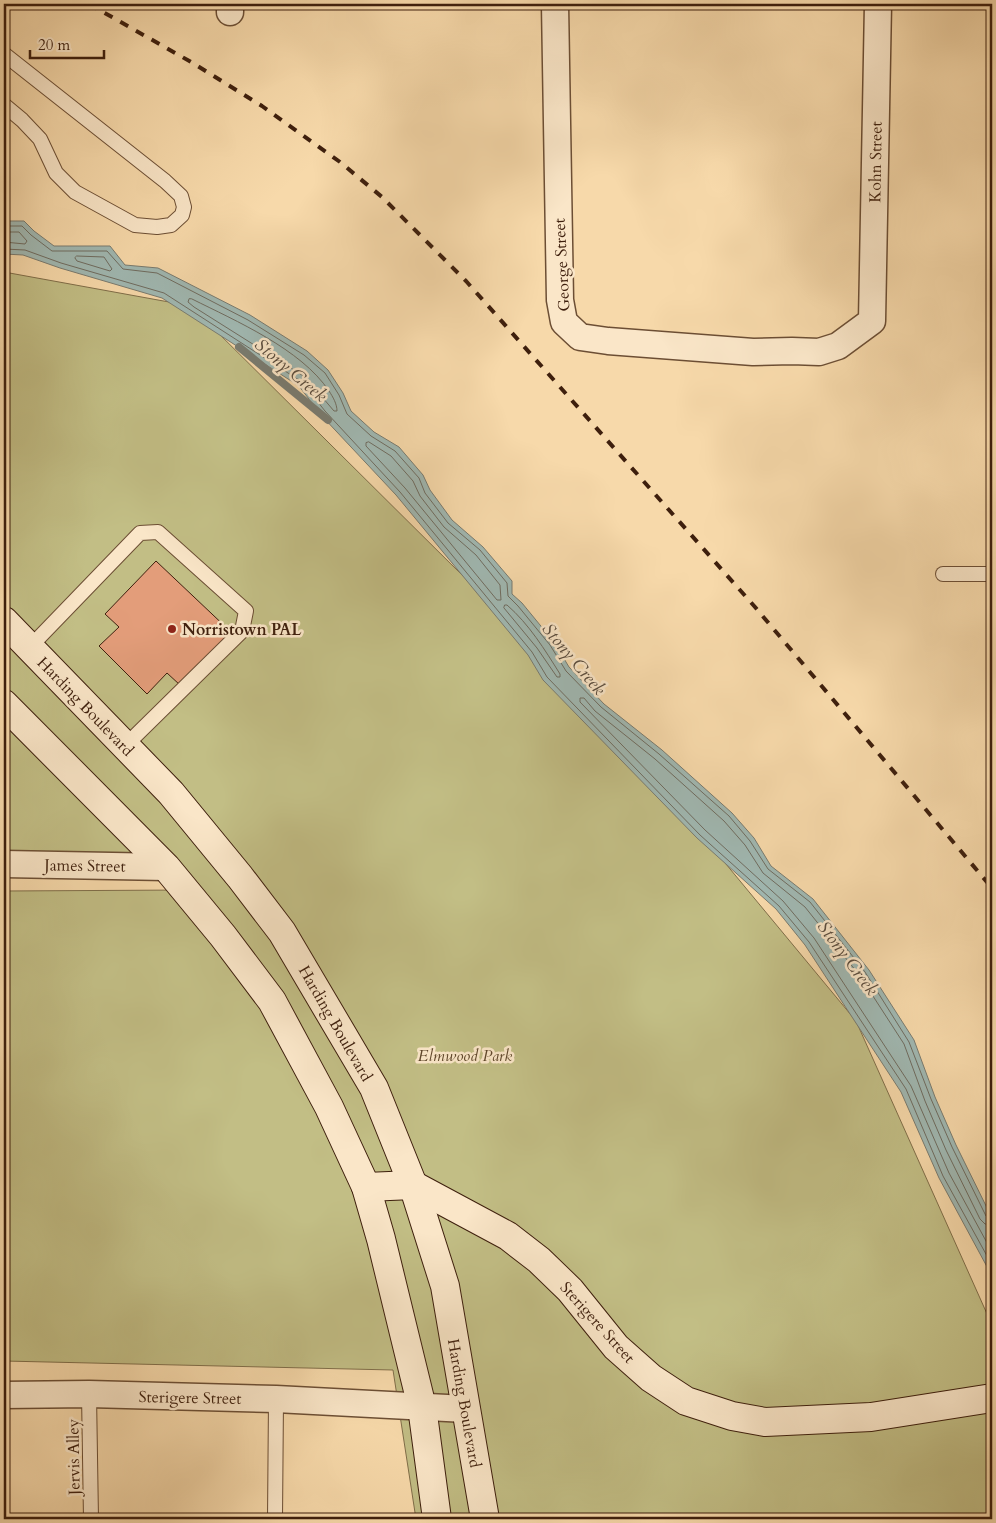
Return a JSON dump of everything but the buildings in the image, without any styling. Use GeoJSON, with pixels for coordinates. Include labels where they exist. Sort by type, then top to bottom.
{"type":"FeatureCollection","features":[{"type":"Feature","properties":{"kind":"street","name":"George Street"},"geometry":{"type":"LineString","coordinates":[[555,4],[560,300],[564,322],[580,337],[608,341],[753,352],[792,350],[819,352],[838,346],[872,321]]}},
{"type":"Feature","properties":{"kind":"street","name":"Kohn Street"},"geometry":{"type":"LineString","coordinates":[[872,321],[878,4]]}},
{"type":"Feature","properties":{"kind":"street","name":"Harding Boulevard"},"geometry":{"type":"LineString","coordinates":[[4,621],[171,793],[240,877],[282,932],[374,1088],[413,1185],[446,1286],[485,1519]]}},
{"type":"Feature","properties":{"kind":"street"},"geometry":{"type":"LineString","coordinates":[[4,704],[166,867],[223,936],[272,1001],[329,1107],[366,1188],[381,1239],[422,1407],[437,1519]]}},
{"type":"Feature","properties":{"kind":"street","name":"James Street"},"geometry":{"type":"LineString","coordinates":[[4,864],[166,867]]}},
{"type":"Feature","properties":{"kind":"street"},"geometry":{"type":"LineString","coordinates":[[366,1188],[413,1185]]}},
{"type":"Feature","properties":{"kind":"street","name":"Sterigere Street"},"geometry":{"type":"LineString","coordinates":[[413,1185],[508,1236],[539,1260],[570,1290],[616,1346],[651,1378],[686,1401],[732,1416],[766,1422],[871,1417],[992,1398]]}},
{"type":"Feature","properties":{"kind":"street","name":"Sterigere Street"},"geometry":{"type":"LineString","coordinates":[[4,1395],[90,1394],[276,1399],[466,1409]]}},
{"type":"Feature","properties":{"kind":"lane"},"geometry":{"type":"LineString","coordinates":[[4,54],[165,181],[181,196],[184,206],[182,215],[171,225],[157,227],[135,225],[81,196],[56,172],[40,139],[4,105]]}},
{"type":"Feature","properties":{"kind":"lane"},"geometry":{"type":"LineString","coordinates":[[29,648],[140,533],[158,532],[246,611],[242,631],[125,746]]}},
{"type":"Feature","properties":{"kind":"lane"},"geometry":{"type":"LineString","coordinates":[[943,574],[992,574]]}},
{"type":"Feature","properties":{"kind":"lane","name":"Jervis Alley"},"geometry":{"type":"LineString","coordinates":[[90,1394],[91,1519]]}},
{"type":"Feature","properties":{"kind":"lane"},"geometry":{"type":"LineString","coordinates":[[275,1519],[276,1399]]}},
{"type":"Feature","properties":{"kind":"green space","name":"Elmwood Park"},"geometry":{"type":"Polygon","coordinates":[[[4,272],[191,306],[600,712],[856,1021],[992,1325],[992,1519],[416,1519],[393,1370],[4,1361],[4,891],[185,890],[4,706],[4,272]]]}},
{"type":"Feature","properties":{"kind":"green space"},"geometry":{"type":"Polygon","coordinates":[[[4,717],[142,856],[4,853],[4,717]]]}},
{"type":"Feature","properties":{"kind":"water"},"geometry":{"type":"Polygon","coordinates":[[[4,221],[24,221],[54,246],[110,246],[125,265],[158,268],[250,315],[307,351],[328,370],[343,393],[351,411],[374,432],[399,447],[423,475],[430,490],[452,520],[483,547],[512,581],[512,594],[522,603],[554,642],[569,667],[604,704],[662,750],[732,813],[754,838],[771,866],[813,899],[869,970],[914,1040],[935,1097],[956,1145],[992,1218],[992,1276],[939,1178],[901,1092],[805,945],[776,909],[697,838],[543,680],[528,655],[396,495],[321,415],[299,386],[162,298],[23,255],[4,254],[4,221]]]}},
{"type":"Feature","properties":{"kind":"waterway","name":"Stony Creek"},"geometry":{"type":"LineString","coordinates":[[239,347],[328,420]]}},
{"type":"Feature","properties":{"kind":"railway"},"geometry":{"type":"LineString","coordinates":[[89,4],[191,62],[262,106],[340,162],[382,197],[466,281],[755,607],[992,888]]}},
{"type":"Feature","properties":{"kind":"place","name":"Norristown PAL"},"geometry":{"type":"Point","coordinates":[172,629]}}]}
